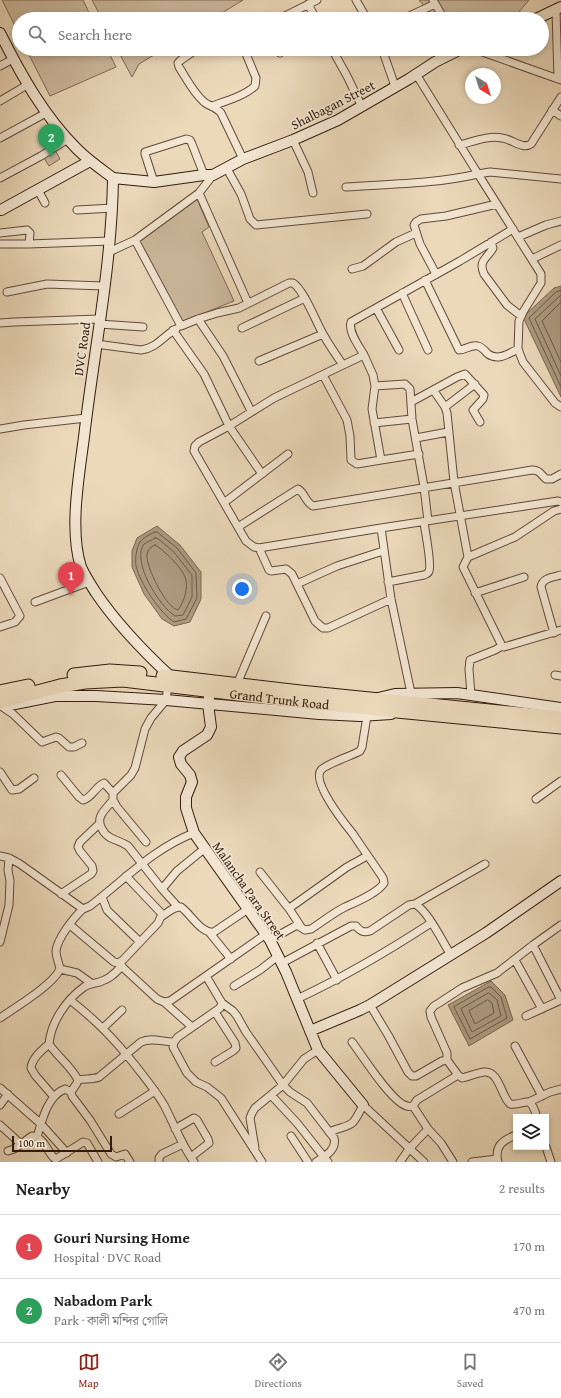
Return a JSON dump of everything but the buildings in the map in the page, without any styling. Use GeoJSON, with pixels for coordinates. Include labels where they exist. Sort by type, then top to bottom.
{"type":"FeatureCollection","features":[{"type":"Feature","properties":{"kind":"highway","name":"Grand Trunk Road"},"geometry":{"type":"LineString","coordinates":[[2,698],[63,677],[94,672],[122,671],[210,692],[561,727]]}},
{"type":"Feature","properties":{"kind":"highway","name":"Grand Trunk Road"},"geometry":{"type":"LineString","coordinates":[[210,692],[237,684],[300,692],[561,718]]}},
{"type":"Feature","properties":{"kind":"street"},"geometry":{"type":"LineString","coordinates":[[293,12],[317,0]]}},
{"type":"Feature","properties":{"kind":"street"},"geometry":{"type":"LineString","coordinates":[[356,0],[363,12]]}},
{"type":"Feature","properties":{"kind":"street"},"geometry":{"type":"LineString","coordinates":[[416,12],[434,2],[440,12]]}},
{"type":"Feature","properties":{"kind":"street"},"geometry":{"type":"LineString","coordinates":[[308,4],[312,12]]}},
{"type":"Feature","properties":{"kind":"street"},"geometry":{"type":"LineString","coordinates":[[494,56],[560,79],[559,7],[549,12]]}},
{"type":"Feature","properties":{"kind":"street"},"geometry":{"type":"LineString","coordinates":[[0,33],[27,85],[46,112],[68,139],[90,161],[113,178],[154,182],[209,175]]}},
{"type":"Feature","properties":{"kind":"street"},"geometry":{"type":"LineString","coordinates":[[187,56],[178,63],[179,67],[201,99],[206,104],[212,106],[221,113],[243,159]]}},
{"type":"Feature","properties":{"kind":"street"},"geometry":{"type":"LineString","coordinates":[[212,106],[236,97],[251,90],[255,86],[256,78],[247,56]]}},
{"type":"Feature","properties":{"kind":"street"},"geometry":{"type":"LineString","coordinates":[[336,56],[362,106]]}},
{"type":"Feature","properties":{"kind":"street"},"geometry":{"type":"LineString","coordinates":[[384,56],[395,86]]}},
{"type":"Feature","properties":{"kind":"street","name":"Shalbagan Street"},"geometry":{"type":"LineString","coordinates":[[209,175],[243,159],[293,140],[338,120],[447,56]]}},
{"type":"Feature","properties":{"kind":"street"},"geometry":{"type":"LineString","coordinates":[[0,66],[13,59]]}},
{"type":"Feature","properties":{"kind":"street"},"geometry":{"type":"LineString","coordinates":[[416,74],[541,274],[541,283],[521,316],[518,349],[523,362],[555,403],[561,407]]}},
{"type":"Feature","properties":{"kind":"street"},"geometry":{"type":"LineString","coordinates":[[0,101],[27,85]]}},
{"type":"Feature","properties":{"kind":"street"},"geometry":{"type":"LineString","coordinates":[[459,145],[501,137],[524,146],[528,146],[531,144],[561,97]]}},
{"type":"Feature","properties":{"kind":"street"},"geometry":{"type":"LineString","coordinates":[[552,110],[561,116]]}},
{"type":"Feature","properties":{"kind":"street"},"geometry":{"type":"LineString","coordinates":[[0,138],[46,112]]}},
{"type":"Feature","properties":{"kind":"street"},"geometry":{"type":"LineString","coordinates":[[0,178],[41,156],[68,139]]}},
{"type":"Feature","properties":{"kind":"street"},"geometry":{"type":"LineString","coordinates":[[154,182],[145,152],[186,139],[190,140],[209,175]]}},
{"type":"Feature","properties":{"kind":"street"},"geometry":{"type":"LineString","coordinates":[[293,140],[308,172],[313,193]]}},
{"type":"Feature","properties":{"kind":"street"},"geometry":{"type":"LineString","coordinates":[[1,208],[38,190],[90,161]]}},
{"type":"Feature","properties":{"kind":"street"},"geometry":{"type":"LineString","coordinates":[[226,167],[241,194],[250,218],[256,225],[368,214]]}},
{"type":"Feature","properties":{"kind":"street"},"geometry":{"type":"LineString","coordinates":[[346,187],[428,182],[456,179],[490,172],[561,179]]}},
{"type":"Feature","properties":{"kind":"street"},"geometry":{"type":"LineString","coordinates":[[109,252],[134,240],[198,193],[209,175]]}},
{"type":"Feature","properties":{"kind":"street","name":"DVC Road"},"geometry":{"type":"LineString","coordinates":[[113,178],[109,252],[78,487],[76,528],[77,550],[82,568],[104,605],[169,681]]}},
{"type":"Feature","properties":{"kind":"street"},"geometry":{"type":"LineString","coordinates":[[38,190],[45,203]]}},
{"type":"Feature","properties":{"kind":"street"},"geometry":{"type":"LineString","coordinates":[[198,193],[248,303]]}},
{"type":"Feature","properties":{"kind":"street"},"geometry":{"type":"LineString","coordinates":[[436,274],[416,233],[414,225],[416,222],[421,219],[446,216],[497,204]]}},
{"type":"Feature","properties":{"kind":"street"},"geometry":{"type":"LineString","coordinates":[[77,210],[112,208]]}},
{"type":"Feature","properties":{"kind":"street"},"geometry":{"type":"LineString","coordinates":[[518,237],[546,225],[561,221]]}},
{"type":"Feature","properties":{"kind":"street"},"geometry":{"type":"LineString","coordinates":[[380,460],[372,409],[376,386],[364,355],[350,326],[351,322],[513,229]]}},
{"type":"Feature","properties":{"kind":"street"},"geometry":{"type":"LineString","coordinates":[[0,233],[27,230],[30,233],[30,244]]}},
{"type":"Feature","properties":{"kind":"street"},"geometry":{"type":"LineString","coordinates":[[352,269],[363,266],[396,242],[416,233]]}},
{"type":"Feature","properties":{"kind":"street"},"geometry":{"type":"LineString","coordinates":[[134,240],[181,326]]}},
{"type":"Feature","properties":{"kind":"street"},"geometry":{"type":"LineString","coordinates":[[0,244],[110,241]]}},
{"type":"Feature","properties":{"kind":"street"},"geometry":{"type":"LineString","coordinates":[[491,242],[493,248],[482,262],[481,268],[507,305],[521,316]]}},
{"type":"Feature","properties":{"kind":"street"},"geometry":{"type":"LineString","coordinates":[[532,259],[561,245]]}},
{"type":"Feature","properties":{"kind":"street"},"geometry":{"type":"LineString","coordinates":[[425,280],[459,350],[463,350],[473,345],[477,346],[493,357],[498,358],[518,349]]}},
{"type":"Feature","properties":{"kind":"street"},"geometry":{"type":"LineString","coordinates":[[96,344],[141,350],[148,349],[156,346],[173,330],[181,326],[217,313],[240,308],[293,283],[296,284],[305,298],[322,334],[343,365]]}},
{"type":"Feature","properties":{"kind":"street"},"geometry":{"type":"LineString","coordinates":[[7,292],[47,284],[104,286]]}},
{"type":"Feature","properties":{"kind":"street"},"geometry":{"type":"LineString","coordinates":[[402,293],[428,350]]}},
{"type":"Feature","properties":{"kind":"street"},"geometry":{"type":"LineString","coordinates":[[242,328],[305,298]]}},
{"type":"Feature","properties":{"kind":"street"},"geometry":{"type":"LineString","coordinates":[[376,308],[399,350]]}},
{"type":"Feature","properties":{"kind":"street"},"geometry":{"type":"LineString","coordinates":[[198,319],[223,356],[251,411]]}},
{"type":"Feature","properties":{"kind":"street"},"geometry":{"type":"LineString","coordinates":[[0,324],[14,322],[99,322],[143,327]]}},
{"type":"Feature","properties":{"kind":"street"},"geometry":{"type":"LineString","coordinates":[[173,330],[204,374],[229,426],[262,474]]}},
{"type":"Feature","properties":{"kind":"street"},"geometry":{"type":"LineString","coordinates":[[259,361],[322,334]]}},
{"type":"Feature","properties":{"kind":"street"},"geometry":{"type":"LineString","coordinates":[[364,355],[280,394],[229,426],[199,442],[195,446],[194,451],[238,527],[250,545],[254,548],[558,501],[561,502]]}},
{"type":"Feature","properties":{"kind":"street"},"geometry":{"type":"LineString","coordinates":[[412,402],[465,374],[484,395],[483,399],[473,410],[480,422]]}},
{"type":"Feature","properties":{"kind":"street"},"geometry":{"type":"LineString","coordinates":[[323,375],[347,420],[350,436],[351,460],[357,464],[419,454]]}},
{"type":"Feature","properties":{"kind":"street"},"geometry":{"type":"LineString","coordinates":[[376,386],[405,384],[410,389],[412,419],[424,487],[429,557],[428,573],[388,582]]}},
{"type":"Feature","properties":{"kind":"street"},"geometry":{"type":"LineString","coordinates":[[445,408],[475,384]]}},
{"type":"Feature","properties":{"kind":"street"},"geometry":{"type":"LineString","coordinates":[[434,391],[445,408],[454,482],[468,557],[463,567],[502,646]]}},
{"type":"Feature","properties":{"kind":"street"},"geometry":{"type":"LineString","coordinates":[[0,429],[86,418]]}},
{"type":"Feature","properties":{"kind":"street"},"geometry":{"type":"LineString","coordinates":[[374,423],[412,419]]}},
{"type":"Feature","properties":{"kind":"street"},"geometry":{"type":"LineString","coordinates":[[416,438],[448,432]]}},
{"type":"Feature","properties":{"kind":"street"},"geometry":{"type":"LineString","coordinates":[[224,502],[288,454]]}},
{"type":"Feature","properties":{"kind":"street"},"geometry":{"type":"LineString","coordinates":[[238,527],[298,489],[313,506],[532,470],[537,470],[546,479],[552,479],[561,474]]}},
{"type":"Feature","properties":{"kind":"street"},"geometry":{"type":"LineString","coordinates":[[468,557],[516,537],[554,511],[561,509]]}},
{"type":"Feature","properties":{"kind":"street"},"geometry":{"type":"LineString","coordinates":[[381,528],[383,551],[391,599],[411,693]]}},
{"type":"Feature","properties":{"kind":"street"},"geometry":{"type":"LineString","coordinates":[[259,548],[269,570],[286,569],[292,574],[315,621],[323,628],[328,628],[391,599]]}},
{"type":"Feature","properties":{"kind":"street"},"geometry":{"type":"LineString","coordinates":[[297,584],[337,566],[383,551]]}},
{"type":"Feature","properties":{"kind":"street"},"geometry":{"type":"LineString","coordinates":[[471,695],[469,669],[470,660],[502,646],[504,647],[557,631],[541,587],[544,581],[561,575]]}},
{"type":"Feature","properties":{"kind":"street"},"geometry":{"type":"LineString","coordinates":[[475,593],[524,577]]}},
{"type":"Feature","properties":{"kind":"street"},"geometry":{"type":"LineString","coordinates":[[0,578],[20,616],[15,622],[0,627]]}},
{"type":"Feature","properties":{"kind":"street"},"geometry":{"type":"LineString","coordinates":[[35,602],[89,582]]}},
{"type":"Feature","properties":{"kind":"street"},"geometry":{"type":"LineString","coordinates":[[237,684],[266,616]]}},
{"type":"Feature","properties":{"kind":"street"},"geometry":{"type":"LineString","coordinates":[[169,681],[166,700],[151,718],[145,729],[135,768],[100,817],[99,824],[103,832],[110,838],[121,841],[128,846],[162,889],[204,930],[209,932],[231,959]]}},
{"type":"Feature","properties":{"kind":"street"},"geometry":{"type":"LineString","coordinates":[[2,698],[62,696],[166,700],[210,692],[319,714],[384,716],[404,712]]}},
{"type":"Feature","properties":{"kind":"street","name":"Malancha Para Street"},"geometry":{"type":"LineString","coordinates":[[210,692],[211,727],[207,735],[183,751],[179,757],[181,764],[190,775],[192,782],[186,797],[186,808],[194,833],[268,937],[280,959],[318,1050],[363,1106]]}},
{"type":"Feature","properties":{"kind":"street"},"geometry":{"type":"LineString","coordinates":[[374,699],[395,694],[457,693],[561,708]]}},
{"type":"Feature","properties":{"kind":"street"},"geometry":{"type":"LineString","coordinates":[[2,698],[13,714],[42,742],[56,737],[69,747],[74,747],[82,743]]}},
{"type":"Feature","properties":{"kind":"street"},"geometry":{"type":"LineString","coordinates":[[164,1002],[170,1000],[231,959],[268,937],[297,925],[305,930],[311,929],[383,885],[384,880],[332,806],[324,792],[319,775],[321,770],[327,766],[360,751],[367,716]]}},
{"type":"Feature","properties":{"kind":"street"},"geometry":{"type":"LineString","coordinates":[[0,772],[12,790],[19,789],[34,778]]}},
{"type":"Feature","properties":{"kind":"street"},"geometry":{"type":"LineString","coordinates":[[61,775],[83,800],[88,798],[98,786],[104,783],[146,842]]}},
{"type":"Feature","properties":{"kind":"street"},"geometry":{"type":"LineString","coordinates":[[536,800],[561,781]]}},
{"type":"Feature","properties":{"kind":"street"},"geometry":{"type":"LineString","coordinates":[[60,894],[93,871],[92,866],[78,847],[80,842],[99,824]]}},
{"type":"Feature","properties":{"kind":"street"},"geometry":{"type":"LineString","coordinates":[[0,1018],[46,985],[58,974],[60,969],[56,956],[56,949],[70,924],[83,909],[90,906],[102,897],[142,863],[183,837],[194,833]]}},
{"type":"Feature","properties":{"kind":"street"},"geometry":{"type":"LineString","coordinates":[[162,889],[177,871],[204,849]]}},
{"type":"Feature","properties":{"kind":"street"},"geometry":{"type":"LineString","coordinates":[[0,856],[9,858],[20,864],[83,909]]}},
{"type":"Feature","properties":{"kind":"street"},"geometry":{"type":"LineString","coordinates":[[290,910],[339,873],[368,856]]}},
{"type":"Feature","properties":{"kind":"street"},"geometry":{"type":"LineString","coordinates":[[0,942],[11,892],[8,870],[9,858]]}},
{"type":"Feature","properties":{"kind":"street"},"geometry":{"type":"LineString","coordinates":[[234,986],[280,959],[317,944],[351,926],[356,926],[360,931],[370,931],[409,905],[415,904],[485,864]]}},
{"type":"Feature","properties":{"kind":"street"},"geometry":{"type":"LineString","coordinates":[[260,872],[290,910],[301,927]]}},
{"type":"Feature","properties":{"kind":"street"},"geometry":{"type":"LineString","coordinates":[[126,876],[160,912],[162,917]]}},
{"type":"Feature","properties":{"kind":"street"},"geometry":{"type":"LineString","coordinates":[[310,1031],[370,1005],[486,932],[561,881]]}},
{"type":"Feature","properties":{"kind":"street"},"geometry":{"type":"LineString","coordinates":[[102,897],[110,914],[140,942]]}},
{"type":"Feature","properties":{"kind":"street"},"geometry":{"type":"LineString","coordinates":[[415,904],[431,923],[450,955]]}},
{"type":"Feature","properties":{"kind":"street"},"geometry":{"type":"LineString","coordinates":[[71,1092],[77,1084],[78,1080],[76,1075],[55,1054],[49,1044],[55,1021],[63,1007],[83,988],[91,983],[100,982],[107,979],[162,917],[178,906]]}},
{"type":"Feature","properties":{"kind":"street"},"geometry":{"type":"LineString","coordinates":[[209,932],[214,932],[248,909]]}},
{"type":"Feature","properties":{"kind":"street"},"geometry":{"type":"LineString","coordinates":[[297,999],[337,980],[389,951],[431,923]]}},
{"type":"Feature","properties":{"kind":"street"},"geometry":{"type":"LineString","coordinates":[[70,924],[192,1027]]}},
{"type":"Feature","properties":{"kind":"street"},"geometry":{"type":"LineString","coordinates":[[561,925],[491,977],[462,988],[434,1006],[430,1011],[447,1054],[447,1060],[462,1078],[483,1072],[490,1072],[507,1101],[510,1104],[516,1105],[526,1101],[529,1102],[550,1092],[561,1089]]}},
{"type":"Feature","properties":{"kind":"street"},"geometry":{"type":"LineString","coordinates":[[317,944],[337,980]]}},
{"type":"Feature","properties":{"kind":"street"},"geometry":{"type":"LineString","coordinates":[[526,1016],[561,1000],[533,945]]}},
{"type":"Feature","properties":{"kind":"street"},"geometry":{"type":"LineString","coordinates":[[515,960],[542,1009]]}},
{"type":"Feature","properties":{"kind":"street"},"geometry":{"type":"LineString","coordinates":[[60,969],[77,973],[91,983]]}},
{"type":"Feature","properties":{"kind":"street"},"geometry":{"type":"LineString","coordinates":[[206,976],[222,1003],[237,1016],[246,1032],[283,1085],[290,1092],[307,1102],[334,1138],[335,1143],[333,1149],[326,1159],[316,1162]]}},
{"type":"Feature","properties":{"kind":"street"},"geometry":{"type":"LineString","coordinates":[[70,1000],[103,1028],[155,1091],[164,1105],[175,1129],[192,1160],[209,1143],[197,1120],[194,1118],[175,1129]]}},
{"type":"Feature","properties":{"kind":"street"},"geometry":{"type":"LineString","coordinates":[[222,1003],[220,1008],[215,1012],[178,1037],[174,1042],[173,1047],[187,1073],[196,1082],[207,1087],[221,1098],[262,1162]]}},
{"type":"Feature","properties":{"kind":"street"},"geometry":{"type":"LineString","coordinates":[[370,1005],[408,1072],[412,1076],[416,1076],[442,1061],[447,1060]]}},
{"type":"Feature","properties":{"kind":"street"},"geometry":{"type":"LineString","coordinates":[[103,1028],[122,1010]]}},
{"type":"Feature","properties":{"kind":"street"},"geometry":{"type":"LineString","coordinates":[[214,1062],[233,1052],[236,1048],[235,1043],[215,1012]]}},
{"type":"Feature","properties":{"kind":"street"},"geometry":{"type":"LineString","coordinates":[[78,1080],[83,1078],[94,1079],[99,1077],[141,1042],[146,1040],[152,1039],[174,1042]]}},
{"type":"Feature","properties":{"kind":"street"},"geometry":{"type":"LineString","coordinates":[[352,1042],[395,1098],[407,1106],[413,1106]]}},
{"type":"Feature","properties":{"kind":"street"},"geometry":{"type":"LineString","coordinates":[[49,1044],[32,1062],[31,1068],[35,1075],[54,1097]]}},
{"type":"Feature","properties":{"kind":"street"},"geometry":{"type":"LineString","coordinates":[[515,1046],[542,1096]]}},
{"type":"Feature","properties":{"kind":"street"},"geometry":{"type":"LineString","coordinates":[[255,1149],[250,1118],[255,1108],[283,1085],[304,1059],[318,1050]]}},
{"type":"Feature","properties":{"kind":"street"},"geometry":{"type":"LineString","coordinates":[[413,1106],[417,1100],[458,1075]]}},
{"type":"Feature","properties":{"kind":"street"},"geometry":{"type":"LineString","coordinates":[[0,1088],[41,1124],[67,1153]]}},
{"type":"Feature","properties":{"kind":"street"},"geometry":{"type":"LineString","coordinates":[[37,1137],[46,1110],[59,1091],[65,1089],[71,1092],[72,1096],[94,1126],[114,1159],[125,1154],[130,1162]]}},
{"type":"Feature","properties":{"kind":"street"},"geometry":{"type":"LineString","coordinates":[[119,1114],[155,1091]]}},
{"type":"Feature","properties":{"kind":"street"},"geometry":{"type":"LineString","coordinates":[[0,1105],[8,1094]]}},
{"type":"Feature","properties":{"kind":"street"},"geometry":{"type":"LineString","coordinates":[[271,1095],[326,1159]]}},
{"type":"Feature","properties":{"kind":"street"},"geometry":{"type":"LineString","coordinates":[[529,1102],[536,1114]]}},
{"type":"Feature","properties":{"kind":"street"},"geometry":{"type":"LineString","coordinates":[[329,1132],[349,1126],[353,1123],[363,1106],[424,1162]]}},
{"type":"Feature","properties":{"kind":"street"},"geometry":{"type":"LineString","coordinates":[[413,1106],[453,1162]]}},
{"type":"Feature","properties":{"kind":"street"},"geometry":{"type":"LineString","coordinates":[[0,1124],[21,1144]]}},
{"type":"Feature","properties":{"kind":"street"},"geometry":{"type":"LineString","coordinates":[[400,1162],[409,1149],[428,1129]]}},
{"type":"Feature","properties":{"kind":"street"},"geometry":{"type":"LineString","coordinates":[[8,1151],[14,1149],[32,1136],[37,1137],[44,1142],[56,1159],[83,1142],[87,1143],[98,1162]]}},
{"type":"Feature","properties":{"kind":"street"},"geometry":{"type":"LineString","coordinates":[[291,1136],[308,1162]]}},
{"type":"Feature","properties":{"kind":"street"},"geometry":{"type":"LineString","coordinates":[[472,1162],[497,1161],[497,1150],[500,1144],[506,1139],[513,1136]]}},
{"type":"Feature","properties":{"kind":"street"},"geometry":{"type":"LineString","coordinates":[[159,1162],[159,1158],[162,1154],[183,1144]]}},
{"type":"Feature","properties":{"kind":"street"},"geometry":{"type":"LineString","coordinates":[[547,1150],[551,1162]]}},
{"type":"Feature","properties":{"kind":"shaded area"},"geometry":{"type":"Polygon","coordinates":[[[2,0],[83,0],[89,12],[12,12],[12,20],[2,0]]]}},
{"type":"Feature","properties":{"kind":"shaded area"},"geometry":{"type":"Polygon","coordinates":[[[92,0],[243,0],[223,12],[98,12],[92,0]]]}},
{"type":"Feature","properties":{"kind":"shaded area"},"geometry":{"type":"Polygon","coordinates":[[[419,0],[529,0],[519,12],[430,12],[419,0]]]}},
{"type":"Feature","properties":{"kind":"shaded area"},"geometry":{"type":"Polygon","coordinates":[[[30,56],[110,56],[116,67],[50,96],[30,56]]]}},
{"type":"Feature","properties":{"kind":"shaded area"},"geometry":{"type":"Polygon","coordinates":[[[121,56],[152,56],[139,64],[132,77],[121,56]]]}},
{"type":"Feature","properties":{"kind":"shaded area"},"geometry":{"type":"Polygon","coordinates":[[[54,148],[60,159],[49,166],[42,155],[54,148]]]}},
{"type":"Feature","properties":{"kind":"shaded area"},"geometry":{"type":"Polygon","coordinates":[[[197,199],[209,227],[202,232],[234,301],[182,322],[139,241],[197,199]]]}},
{"type":"Feature","properties":{"kind":"water"},"geometry":{"type":"Polygon","coordinates":[[[561,286],[561,397],[523,317],[554,288],[561,286]]]}},
{"type":"Feature","properties":{"kind":"water"},"geometry":{"type":"Polygon","coordinates":[[[157,526],[180,545],[201,572],[201,599],[190,622],[174,626],[162,619],[144,594],[132,567],[132,551],[137,538],[157,526]]]}},
{"type":"Feature","properties":{"kind":"water"},"geometry":{"type":"Polygon","coordinates":[[[491,981],[505,995],[513,1020],[469,1046],[448,1005],[491,981]]]}},
{"type":"Feature","properties":{"kind":"place","name":"Nabadom Park"},"geometry":{"type":"Point","coordinates":[51,157]}},
{"type":"Feature","properties":{"kind":"place","name":"Gouri Nursing Home"},"geometry":{"type":"Point","coordinates":[71,595]}}]}
